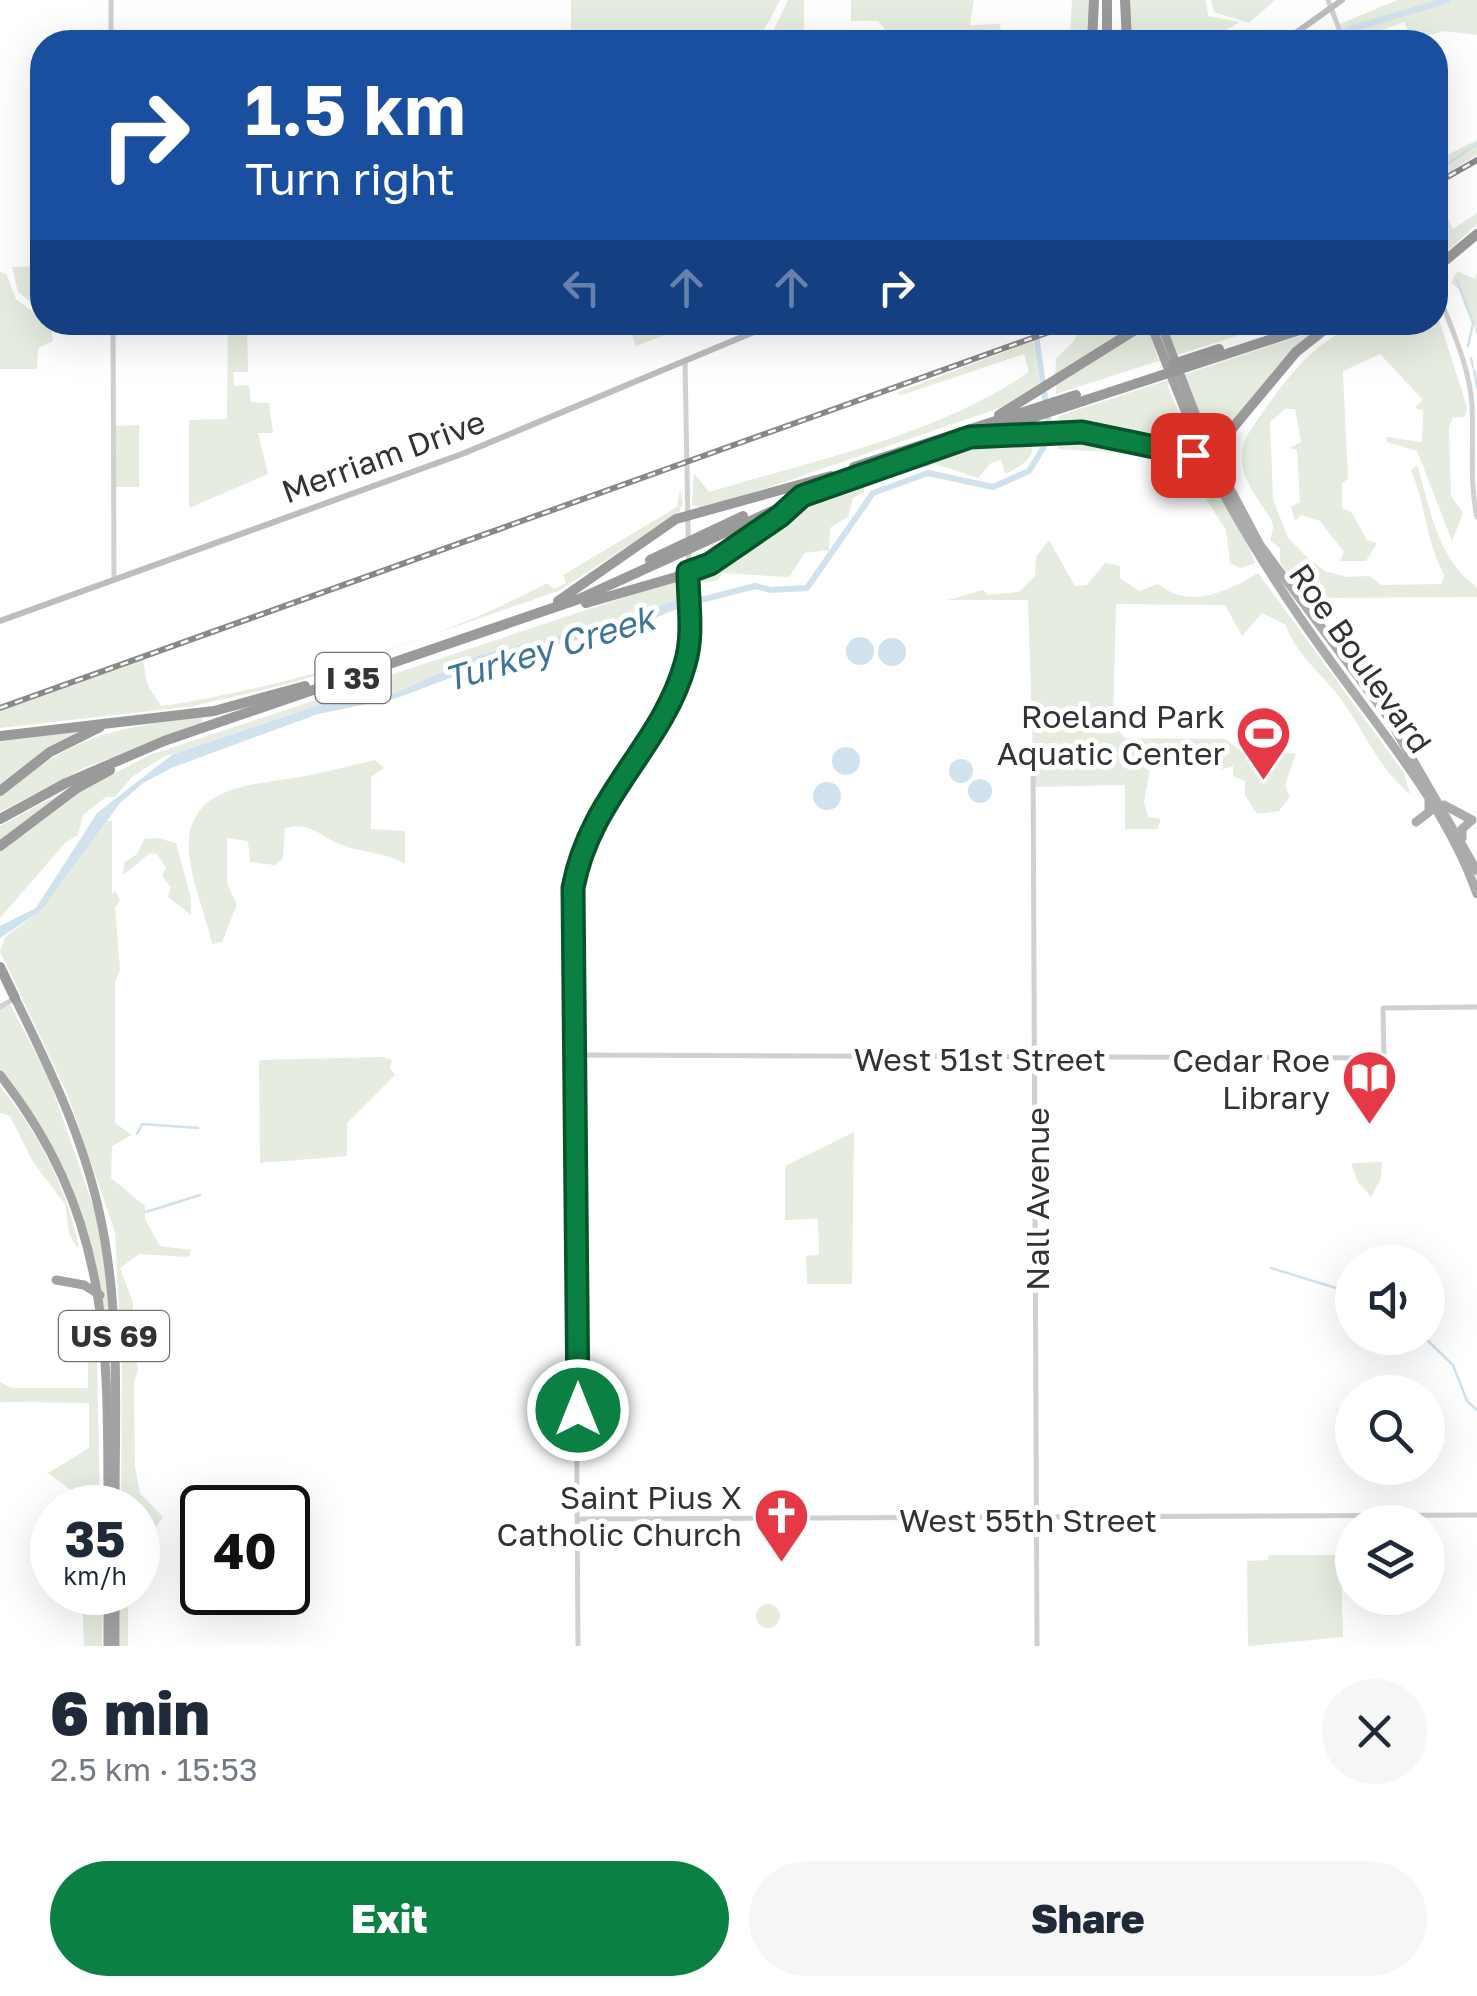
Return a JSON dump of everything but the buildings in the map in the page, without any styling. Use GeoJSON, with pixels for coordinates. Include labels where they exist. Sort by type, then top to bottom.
{"type":"FeatureCollection","features":[{"type":"Feature","properties":{"kind":"highway"},"geometry":{"type":"LineString","coordinates":[[1093,30],[1094,0]]}},
{"type":"Feature","properties":{"kind":"highway"},"geometry":{"type":"LineString","coordinates":[[1110,0],[1110,30]]}},
{"type":"Feature","properties":{"kind":"highway"},"geometry":{"type":"LineString","coordinates":[[1125,0],[1126,30]]}},
{"type":"Feature","properties":{"kind":"highway"},"geometry":{"type":"LineString","coordinates":[[1450,263],[1477,234]]}},
{"type":"Feature","properties":{"kind":"highway"},"geometry":{"type":"LineString","coordinates":[[1450,263],[1477,243]]}},
{"type":"Feature","properties":{"kind":"highway"},"geometry":{"type":"LineString","coordinates":[[1018,413],[1070,372],[1131,335]]}},
{"type":"Feature","properties":{"kind":"highway"},"geometry":{"type":"LineString","coordinates":[[1156,335],[1205,449]]}},
{"type":"Feature","properties":{"kind":"highway","name":"I 35"},"geometry":{"type":"LineString","coordinates":[[1077,398],[1262,335]]}},
{"type":"Feature","properties":{"kind":"highway","name":"I 35"},"geometry":{"type":"LineString","coordinates":[[0,736],[232,708],[558,600],[831,476],[1018,413],[1282,335]]}},
{"type":"Feature","properties":{"kind":"highway"},"geometry":{"type":"LineString","coordinates":[[1184,455],[1205,449],[1230,431],[1296,352],[1318,335]]}},
{"type":"Feature","properties":{"kind":"highway","name":"I 35"},"geometry":{"type":"LineString","coordinates":[[0,819],[66,783],[164,741],[541,614],[802,496],[970,437],[1018,413]]}},
{"type":"Feature","properties":{"kind":"highway"},"geometry":{"type":"LineString","coordinates":[[1229,489],[1226,461],[1230,431]]}},
{"type":"Feature","properties":{"kind":"highway"},"geometry":{"type":"LineString","coordinates":[[970,437],[1076,432],[1110,436],[1184,455],[1214,478]]}},
{"type":"Feature","properties":{"kind":"highway"},"geometry":{"type":"LineString","coordinates":[[558,600],[672,521],[688,522],[831,476]]}},
{"type":"Feature","properties":{"kind":"highway"},"geometry":{"type":"LineString","coordinates":[[541,614],[688,574],[710,564],[780,516],[802,496]]}},
{"type":"Feature","properties":{"kind":"highway"},"geometry":{"type":"LineString","coordinates":[[0,791],[50,752],[106,724]]}},
{"type":"Feature","properties":{"kind":"highway"},"geometry":{"type":"LineString","coordinates":[[0,846],[77,788],[164,741]]}},
{"type":"Feature","properties":{"kind":"highway","name":"US 69"},"geometry":{"type":"LineString","coordinates":[[0,967],[70,1117],[101,1222],[114,1317],[111,1485]]}},
{"type":"Feature","properties":{"kind":"highway","name":"US 69"},"geometry":{"type":"LineString","coordinates":[[0,1075],[55,1160],[93,1264],[108,1376],[110,1485]]}},
{"type":"Feature","properties":{"kind":"highway"},"geometry":{"type":"LineString","coordinates":[[93,1264],[82,1278],[56,1280],[84,1285],[100,1295]]}},
{"type":"Feature","properties":{"kind":"highway"},"geometry":{"type":"LineString","coordinates":[[109,1615],[112,1645]]}},
{"type":"Feature","properties":{"kind":"highway"},"geometry":{"type":"LineString","coordinates":[[111,1615],[112,1645]]}},
{"type":"Feature","properties":{"kind":"main road"},"geometry":{"type":"LineString","coordinates":[[1300,30],[1342,0]]}},
{"type":"Feature","properties":{"kind":"main road","name":"Merriam Drive"},"geometry":{"type":"LineString","coordinates":[[0,621],[503,439],[746,335]]}},
{"type":"Feature","properties":{"kind":"main road","name":"Roe Boulevard"},"geometry":{"type":"LineString","coordinates":[[1205,449],[1214,478],[1264,564],[1428,798],[1467,866],[1477,894]]}},
{"type":"Feature","properties":{"kind":"main road","name":"Roe Boulevard"},"geometry":{"type":"LineString","coordinates":[[1205,449],[1281,577],[1388,716],[1477,871]]}},
{"type":"Feature","properties":{"kind":"main road"},"geometry":{"type":"LineString","coordinates":[[1416,822],[1428,812],[1428,798]]}},
{"type":"Feature","properties":{"kind":"main road"},"geometry":{"type":"LineString","coordinates":[[1440,802],[1472,820],[1462,828],[1462,840]]}},
{"type":"Feature","properties":{"kind":"street"},"geometry":{"type":"LineString","coordinates":[[112,0],[112,30]]}},
{"type":"Feature","properties":{"kind":"street"},"geometry":{"type":"LineString","coordinates":[[1328,0],[1339,30]]}},
{"type":"Feature","properties":{"kind":"street"},"geometry":{"type":"LineString","coordinates":[[1448,320],[1472,403],[1472,483],[1477,517]]}},
{"type":"Feature","properties":{"kind":"street"},"geometry":{"type":"LineString","coordinates":[[113,335],[114,580]]}},
{"type":"Feature","properties":{"kind":"street"},"geometry":{"type":"LineString","coordinates":[[578,1646],[576,1056],[571,914],[579,859],[598,812],[679,682],[689,646],[685,360]]}},
{"type":"Feature","properties":{"kind":"street","name":"Nall Avenue"},"geometry":{"type":"LineString","coordinates":[[1033,752],[1038,1646]]}},
{"type":"Feature","properties":{"kind":"street"},"geometry":{"type":"LineString","coordinates":[[0,1007],[15,998]]}},
{"type":"Feature","properties":{"kind":"street","name":"West 51st Street"},"geometry":{"type":"LineString","coordinates":[[576,1056],[1384,1058],[1383,1008],[1477,1007]]}},
{"type":"Feature","properties":{"kind":"street","name":"West 55th Street"},"geometry":{"type":"LineString","coordinates":[[578,1520],[1038,1521],[1477,1515]]}},
{"type":"Feature","properties":{"kind":"shaded area"},"geometry":{"type":"Polygon","coordinates":[[[571,0],[780,0],[764,30],[571,30],[571,0]]]}},
{"type":"Feature","properties":{"kind":"shaded area"},"geometry":{"type":"Polygon","coordinates":[[[788,0],[804,0],[804,30],[774,30],[788,0]]]}},
{"type":"Feature","properties":{"kind":"shaded area"},"geometry":{"type":"Polygon","coordinates":[[[851,0],[974,0],[970,25],[1000,24],[1001,30],[886,30],[878,21],[851,21],[851,0]]]}},
{"type":"Feature","properties":{"kind":"shaded area"},"geometry":{"type":"Polygon","coordinates":[[[1072,0],[1091,0],[1090,30],[1071,30],[1072,0]]]}},
{"type":"Feature","properties":{"kind":"shaded area"},"geometry":{"type":"Polygon","coordinates":[[[1128,0],[1206,0],[1208,16],[1240,22],[1226,30],[1129,30],[1128,0]]]}},
{"type":"Feature","properties":{"kind":"shaded area"},"geometry":{"type":"Polygon","coordinates":[[[1211,0],[1275,0],[1249,23],[1214,12],[1211,0]]]}},
{"type":"Feature","properties":{"kind":"shaded area"},"geometry":{"type":"Polygon","coordinates":[[[1397,0],[1477,0],[1477,35],[1408,30],[1404,22],[1381,30],[1342,30],[1340,24],[1397,0]]]}},
{"type":"Feature","properties":{"kind":"shaded area"},"geometry":{"type":"Polygon","coordinates":[[[1477,140],[1477,155],[1448,173],[1448,154],[1477,140]]]}},
{"type":"Feature","properties":{"kind":"shaded area"},"geometry":{"type":"Polygon","coordinates":[[[1477,213],[1477,224],[1448,250],[1448,219],[1453,229],[1477,213]]]}},
{"type":"Feature","properties":{"kind":"shaded area"},"geometry":{"type":"Polygon","coordinates":[[[30,266],[30,301],[18,292],[12,267],[30,266]]]}},
{"type":"Feature","properties":{"kind":"shaded area"},"geometry":{"type":"Polygon","coordinates":[[[1457,271],[1475,279],[1477,271],[1477,335],[1460,290],[1451,283],[1457,271]]]}},
{"type":"Feature","properties":{"kind":"shaded area"},"geometry":{"type":"Polygon","coordinates":[[[0,272],[6,274],[16,299],[30,310],[30,335],[52,335],[53,341],[38,348],[37,369],[0,369],[0,272]]]}},
{"type":"Feature","properties":{"kind":"shaded area"},"geometry":{"type":"Polygon","coordinates":[[[228,335],[247,335],[248,372],[233,372],[234,386],[249,385],[251,402],[269,403],[273,433],[258,433],[268,474],[189,508],[189,420],[227,419],[228,335]]]}},
{"type":"Feature","properties":{"kind":"shaded area"},"geometry":{"type":"Polygon","coordinates":[[[632,335],[664,335],[636,346],[632,335]]]}},
{"type":"Feature","properties":{"kind":"shaded area"},"geometry":{"type":"Polygon","coordinates":[[[1076,335],[1118,335],[1055,377],[1056,359],[1076,335]]]}},
{"type":"Feature","properties":{"kind":"shaded area"},"geometry":{"type":"Polygon","coordinates":[[[1133,335],[1150,335],[1158,359],[1174,353],[1168,335],[1239,335],[1056,394],[1056,383],[1133,335]]]}},
{"type":"Feature","properties":{"kind":"shaded area"},"geometry":{"type":"Polygon","coordinates":[[[1303,335],[1313,335],[1221,437],[1210,442],[1185,378],[1167,385],[1196,450],[1186,453],[1127,436],[1060,429],[1059,416],[1303,335]]]}},
{"type":"Feature","properties":{"kind":"shaded area"},"geometry":{"type":"Polygon","coordinates":[[[1337,335],[1444,335],[1467,407],[1465,417],[1453,418],[1449,427],[1451,496],[1463,513],[1452,541],[1417,451],[1387,442],[1386,437],[1422,442],[1423,411],[1415,408],[1423,400],[1380,354],[1343,371],[1348,479],[1342,483],[1342,508],[1352,513],[1367,540],[1377,543],[1366,561],[1340,561],[1344,552],[1320,521],[1301,515],[1295,521],[1291,507],[1300,502],[1297,450],[1290,448],[1301,442],[1295,409],[1285,409],[1270,422],[1273,499],[1288,538],[1325,571],[1347,577],[1369,576],[1382,585],[1442,584],[1444,575],[1411,470],[1417,465],[1444,548],[1477,587],[1477,597],[1319,598],[1297,568],[1300,591],[1280,562],[1280,548],[1271,541],[1272,522],[1243,470],[1243,446],[1284,384],[1323,344],[1337,335]]]}},
{"type":"Feature","properties":{"kind":"shaded area"},"geometry":{"type":"Polygon","coordinates":[[[1033,341],[1040,386],[1005,406],[705,509],[692,505],[694,473],[709,492],[874,444],[953,414],[1029,372],[1024,354],[902,395],[896,393],[1033,341]]]}},
{"type":"Feature","properties":{"kind":"shaded area"},"geometry":{"type":"Polygon","coordinates":[[[139,425],[139,487],[114,487],[114,426],[139,425]]]}},
{"type":"Feature","properties":{"kind":"shaded area"},"geometry":{"type":"Polygon","coordinates":[[[1060,435],[1145,447],[1191,464],[1209,481],[1228,509],[1255,563],[1240,568],[1230,563],[1226,530],[1190,474],[1172,470],[1158,455],[1058,449],[1060,435]]]}},
{"type":"Feature","properties":{"kind":"shaded area"},"geometry":{"type":"Polygon","coordinates":[[[1031,436],[1031,455],[1005,474],[1001,460],[991,463],[978,478],[935,464],[865,483],[864,492],[853,498],[848,517],[830,528],[829,550],[805,553],[789,577],[722,573],[718,580],[704,583],[699,579],[693,585],[697,577],[817,498],[971,446],[1031,436]]]}},
{"type":"Feature","properties":{"kind":"shaded area"},"geometry":{"type":"Polygon","coordinates":[[[680,489],[683,503],[679,513],[558,591],[422,638],[547,583],[554,589],[566,583],[563,575],[677,507],[680,489]]]}},
{"type":"Feature","properties":{"kind":"shaded area"},"geometry":{"type":"Polygon","coordinates":[[[1049,540],[1075,586],[1087,585],[1105,563],[1120,566],[1120,578],[1139,591],[1158,584],[1170,592],[1196,597],[1221,592],[1258,573],[1404,773],[1410,794],[1381,761],[1341,699],[1295,645],[1286,625],[1262,613],[1242,636],[1225,605],[1116,604],[1113,721],[1124,738],[1225,739],[1251,758],[1262,750],[1296,754],[1285,785],[1290,797],[1279,811],[1257,814],[1245,795],[1245,781],[1233,776],[1233,766],[1220,770],[1204,749],[1163,750],[1162,768],[1150,768],[1144,803],[1148,817],[1161,819],[1157,829],[1125,829],[1125,785],[1034,787],[1028,600],[948,600],[983,590],[988,595],[1019,592],[1035,576],[1036,557],[1049,540]]]}},
{"type":"Feature","properties":{"kind":"shaded area"},"geometry":{"type":"Polygon","coordinates":[[[677,580],[683,585],[681,598],[632,617],[480,655],[395,693],[333,700],[163,757],[133,776],[115,797],[106,797],[83,815],[78,835],[66,842],[0,918],[0,851],[74,794],[150,755],[677,580]]]}},
{"type":"Feature","properties":{"kind":"shaded area"},"geometry":{"type":"Polygon","coordinates":[[[373,655],[296,682],[194,706],[0,728],[0,711],[143,660],[147,684],[161,706],[309,675],[373,655]]]}},
{"type":"Feature","properties":{"kind":"shaded area"},"geometry":{"type":"Polygon","coordinates":[[[202,717],[203,723],[84,768],[0,812],[0,795],[73,747],[117,731],[202,717]]]}},
{"type":"Feature","properties":{"kind":"shaded area"},"geometry":{"type":"Polygon","coordinates":[[[88,730],[0,787],[0,740],[88,730]]]}},
{"type":"Feature","properties":{"kind":"shaded area"},"geometry":{"type":"Polygon","coordinates":[[[375,760],[384,768],[371,777],[371,829],[405,831],[405,864],[344,846],[302,827],[285,828],[283,858],[275,865],[250,862],[248,841],[227,838],[227,884],[237,904],[222,942],[212,944],[189,854],[190,831],[197,814],[209,801],[243,787],[375,760]]]}},
{"type":"Feature","properties":{"kind":"shaded area"},"geometry":{"type":"Polygon","coordinates":[[[74,786],[0,843],[0,826],[74,786]]]}},
{"type":"Feature","properties":{"kind":"shaded area"},"geometry":{"type":"Polygon","coordinates":[[[107,821],[112,821],[112,894],[115,891],[120,900],[115,907],[120,970],[115,982],[115,1123],[132,1135],[112,1146],[111,1178],[145,1206],[145,1219],[160,1246],[191,1250],[189,1257],[139,1254],[120,1268],[133,1303],[132,1347],[138,1369],[134,1383],[138,1485],[121,1485],[122,1372],[115,1232],[68,1096],[0,951],[5,937],[41,911],[107,821]]]}},
{"type":"Feature","properties":{"kind":"shaded area"},"geometry":{"type":"Polygon","coordinates":[[[144,839],[176,843],[191,898],[191,915],[168,897],[171,887],[162,876],[166,868],[157,854],[150,853],[123,875],[124,863],[137,854],[144,839]]]}},
{"type":"Feature","properties":{"kind":"shaded area"},"geometry":{"type":"Polygon","coordinates":[[[10,1004],[48,1076],[98,1220],[110,1300],[113,1485],[108,1345],[95,1263],[85,1227],[25,1103],[0,1070],[0,1010],[10,1004]]]}},
{"type":"Feature","properties":{"kind":"shaded area"},"geometry":{"type":"Polygon","coordinates":[[[259,1060],[392,1060],[390,1068],[395,1075],[347,1123],[347,1156],[260,1163],[259,1060]]]}},
{"type":"Feature","properties":{"kind":"shaded area"},"geometry":{"type":"Polygon","coordinates":[[[0,1086],[50,1163],[68,1206],[79,1250],[69,1234],[65,1204],[33,1162],[10,1116],[0,1113],[0,1086]]]}},
{"type":"Feature","properties":{"kind":"shaded area"},"geometry":{"type":"Polygon","coordinates":[[[854,1132],[852,1284],[807,1284],[806,1256],[819,1255],[818,1219],[785,1220],[785,1166],[854,1132]]]}},
{"type":"Feature","properties":{"kind":"shaded area"},"geometry":{"type":"Polygon","coordinates":[[[1382,1162],[1381,1178],[1371,1197],[1358,1182],[1351,1163],[1382,1162]]]}},
{"type":"Feature","properties":{"kind":"shaded area"},"geometry":{"type":"Polygon","coordinates":[[[88,1360],[97,1360],[100,1485],[64,1485],[48,1473],[89,1448],[89,1403],[0,1402],[0,1382],[11,1388],[88,1388],[88,1360]]]}},
{"type":"Feature","properties":{"kind":"shaded area"},"geometry":{"type":"Polygon","coordinates":[[[1269,1555],[1335,1555],[1335,1615],[1342,1615],[1343,1637],[1248,1646],[1247,1561],[1268,1560],[1269,1555]]]}},
{"type":"Feature","properties":{"kind":"shaded area"},"geometry":{"type":"Polygon","coordinates":[[[768,1604],[780,1616],[768,1628],[756,1616],[768,1604]]]}},
{"type":"Feature","properties":{"kind":"shaded area"},"geometry":{"type":"Polygon","coordinates":[[[83,1615],[103,1615],[102,1646],[84,1646],[83,1615]]]}},
{"type":"Feature","properties":{"kind":"shaded area"},"geometry":{"type":"Polygon","coordinates":[[[119,1615],[128,1615],[128,1646],[120,1646],[119,1615]]]}},
{"type":"Feature","properties":{"kind":"water"},"geometry":{"type":"Polygon","coordinates":[[[681,598],[682,607],[635,626],[506,657],[397,698],[318,714],[171,768],[143,783],[120,803],[41,911],[0,938],[0,926],[36,908],[97,813],[173,754],[333,700],[395,693],[480,655],[632,617],[681,598]]]}},
{"type":"Feature","properties":{"kind":"water"},"geometry":{"type":"Polygon","coordinates":[[[860,637],[870,641],[874,651],[870,661],[860,665],[850,661],[846,651],[850,641],[860,637]]]}},
{"type":"Feature","properties":{"kind":"water"},"geometry":{"type":"Polygon","coordinates":[[[892,638],[902,642],[906,652],[902,662],[892,666],[882,662],[878,652],[882,642],[892,638]]]}},
{"type":"Feature","properties":{"kind":"water"},"geometry":{"type":"Polygon","coordinates":[[[846,747],[856,751],[860,761],[856,771],[846,775],[836,771],[832,761],[836,751],[846,747]]]}},
{"type":"Feature","properties":{"kind":"water"},"geometry":{"type":"Polygon","coordinates":[[[961,759],[973,771],[961,783],[949,771],[961,759]]]}},
{"type":"Feature","properties":{"kind":"water"},"geometry":{"type":"Polygon","coordinates":[[[980,779],[992,791],[980,803],[968,791],[980,779]]]}},
{"type":"Feature","properties":{"kind":"water"},"geometry":{"type":"Polygon","coordinates":[[[827,782],[837,786],[841,796],[837,806],[827,810],[817,806],[813,796],[817,786],[827,782]]]}},
{"type":"Feature","properties":{"kind":"waterway","name":"Turkey Creek"},"geometry":{"type":"LineString","coordinates":[[1349,30],[1448,0]]}},
{"type":"Feature","properties":{"kind":"waterway"},"geometry":{"type":"LineString","coordinates":[[1448,163],[1477,144]]}},
{"type":"Feature","properties":{"kind":"waterway"},"geometry":{"type":"LineString","coordinates":[[1457,281],[1473,323],[1468,346]]}},
{"type":"Feature","properties":{"kind":"waterway","name":"Turkey Creek"},"geometry":{"type":"LineString","coordinates":[[674,607],[755,586],[771,590],[807,588],[873,493],[928,473],[993,487],[1029,471],[1046,443],[1049,425],[1036,335]]}},
{"type":"Feature","properties":{"kind":"waterway"},"geometry":{"type":"LineString","coordinates":[[1471,358],[1473,367]]}},
{"type":"Feature","properties":{"kind":"waterway"},"geometry":{"type":"LineString","coordinates":[[1474,370],[1477,387]]}},
{"type":"Feature","properties":{"kind":"waterway"},"geometry":{"type":"LineString","coordinates":[[137,1134],[142,1124],[198,1128]]}},
{"type":"Feature","properties":{"kind":"waterway"},"geometry":{"type":"LineString","coordinates":[[146,1212],[200,1195]]}},
{"type":"Feature","properties":{"kind":"waterway"},"geometry":{"type":"LineString","coordinates":[[1271,1268],[1335,1288]]}},
{"type":"Feature","properties":{"kind":"waterway"},"geometry":{"type":"LineString","coordinates":[[1443,1355],[1453,1365],[1467,1401],[1477,1410]]}},
{"type":"Feature","properties":{"kind":"railway"},"geometry":{"type":"LineString","coordinates":[[1448,177],[1477,160]]}},
{"type":"Feature","properties":{"kind":"railway"},"geometry":{"type":"LineString","coordinates":[[0,708],[1041,335]]}},
{"type":"Feature","properties":{"kind":"place","name":"Roeland Park Aquatic Center"},"geometry":{"type":"Point","coordinates":[1264,783]}},
{"type":"Feature","properties":{"kind":"place","name":"Cedar Roe Library"},"geometry":{"type":"Point","coordinates":[1369,1127]}},
{"type":"Feature","properties":{"kind":"place","name":"Saint Pius X Catholic Church"},"geometry":{"type":"Point","coordinates":[781,1564]}},
{"type":"Feature","properties":{"kind":"route"},"geometry":{"type":"LineString","coordinates":[[578,1410],[573,888],[595,818],[682,675],[690,638],[688,572],[710,564],[780,516],[802,496],[864,471],[970,437],[1082,432],[1193,455]]}}]}
